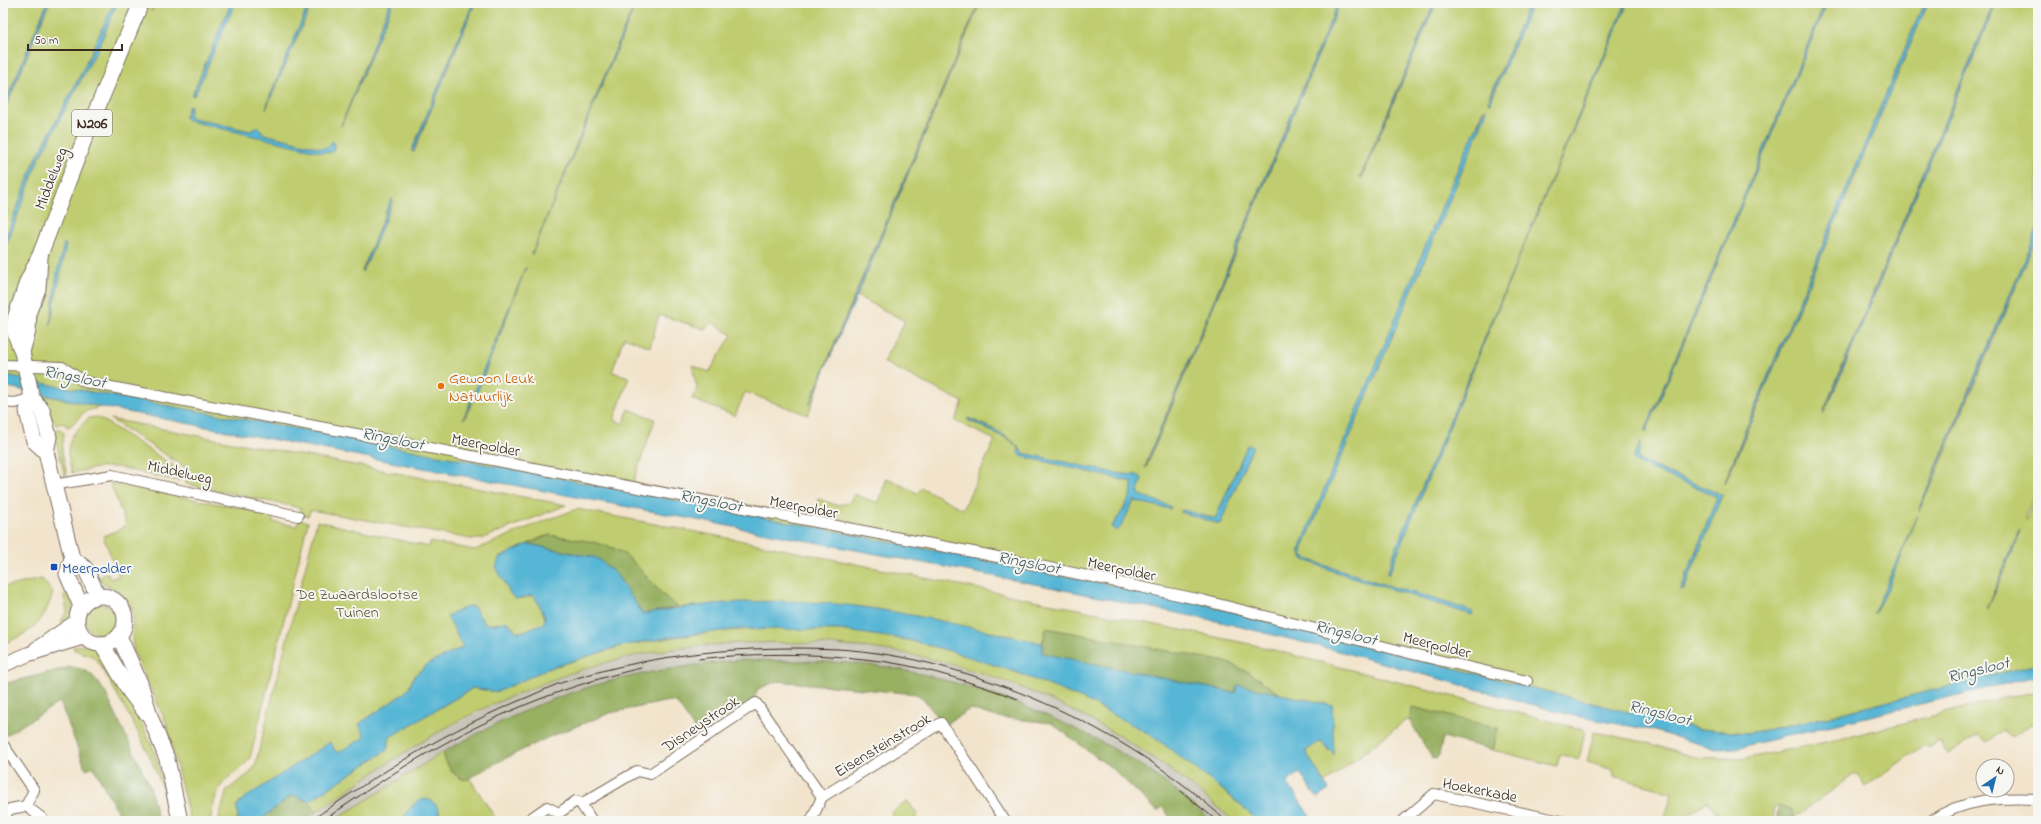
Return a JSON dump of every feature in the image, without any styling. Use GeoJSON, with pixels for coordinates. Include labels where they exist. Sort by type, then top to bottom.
{"type":"FeatureCollection","features":[{"type":"Feature","properties":{"kind":"main road","name":"Middelweg"},"geometry":{"type":"LineString","coordinates":[[24,359],[29,311],[38,289],[40,255],[84,140],[142,3]]}},
{"type":"Feature","properties":{"kind":"main road","name":"N206"},"geometry":{"type":"LineString","coordinates":[[24,359],[30,392]]}},
{"type":"Feature","properties":{"kind":"main road"},"geometry":{"type":"LineString","coordinates":[[30,392],[42,410],[49,436],[46,452],[72,558],[67,574],[82,606]]}},
{"type":"Feature","properties":{"kind":"main road"},"geometry":{"type":"LineString","coordinates":[[72,558],[85,568],[98,596]]}},
{"type":"Feature","properties":{"kind":"main road"},"geometry":{"type":"LineString","coordinates":[[98,596],[111,598],[116,601],[124,612],[124,625],[118,636],[114,640],[102,644],[90,641],[84,637],[77,621],[82,606],[88,600],[98,596]]}},
{"type":"Feature","properties":{"kind":"main road"},"geometry":{"type":"LineString","coordinates":[[118,636],[140,683],[151,719],[167,759],[180,821]]}},
{"type":"Feature","properties":{"kind":"main road"},"geometry":{"type":"LineString","coordinates":[[102,644],[130,692],[151,719]]}},
{"type":"Feature","properties":{"kind":"street","name":"Meerpolder"},"geometry":{"type":"LineString","coordinates":[[3,365],[24,359],[62,368],[85,382],[971,552],[1202,600],[1413,654],[1527,681]]}},
{"type":"Feature","properties":{"kind":"street"},"geometry":{"type":"LineString","coordinates":[[3,402],[15,403],[30,392]]}},
{"type":"Feature","properties":{"kind":"street","name":"Middelweg"},"geometry":{"type":"LineString","coordinates":[[53,485],[112,474],[298,516]]}},
{"type":"Feature","properties":{"kind":"street"},"geometry":{"type":"LineString","coordinates":[[29,654],[77,621]]}},
{"type":"Feature","properties":{"kind":"street"},"geometry":{"type":"LineString","coordinates":[[3,665],[29,654],[84,637]]}},
{"type":"Feature","properties":{"kind":"street","name":"Disneystrook"},"geometry":{"type":"LineString","coordinates":[[527,821],[547,807],[559,813],[576,801],[581,804],[637,771],[650,774],[756,703],[822,797]]}},
{"type":"Feature","properties":{"kind":"street","name":"Eisensteinstrook"},"geometry":{"type":"LineString","coordinates":[[822,797],[941,723],[1005,821]]}},
{"type":"Feature","properties":{"kind":"street"},"geometry":{"type":"LineString","coordinates":[[4,746],[34,790],[26,806]]}},
{"type":"Feature","properties":{"kind":"street","name":"Hoekerkade"},"geometry":{"type":"LineString","coordinates":[[1403,821],[1434,794],[1561,821]]}},
{"type":"Feature","properties":{"kind":"street"},"geometry":{"type":"LineString","coordinates":[[811,821],[822,797]]}},
{"type":"Feature","properties":{"kind":"street"},"geometry":{"type":"LineString","coordinates":[[1931,821],[1941,814],[1962,806],[1999,797],[2038,799]]}},
{"type":"Feature","properties":{"kind":"street"},"geometry":{"type":"LineString","coordinates":[[581,804],[592,821]]}},
{"type":"Feature","properties":{"kind":"street"},"geometry":{"type":"LineString","coordinates":[[3,818],[10,809],[26,806],[42,818],[42,821]]}},
{"type":"Feature","properties":{"kind":"shaded area"},"geometry":{"type":"Polygon","coordinates":[[[736,642],[840,645],[889,651],[949,664],[1036,694],[1087,717],[1140,747],[1177,773],[1233,821],[1211,821],[1167,785],[1131,760],[1082,731],[1030,708],[986,692],[887,667],[786,661],[513,716],[443,752],[333,821],[302,821],[374,771],[431,736],[503,700],[564,676],[618,660],[679,648],[736,642]]]}},
{"type":"Feature","properties":{"kind":"green space"},"geometry":{"type":"Polygon","coordinates":[[[3,3],[47,3],[3,108],[3,3]]]}},
{"type":"Feature","properties":{"kind":"green space"},"geometry":{"type":"Polygon","coordinates":[[[49,3],[114,3],[82,72],[34,163],[3,245],[3,114],[49,3]]]}},
{"type":"Feature","properties":{"kind":"green space"},"geometry":{"type":"Polygon","coordinates":[[[117,3],[154,3],[152,11],[156,3],[231,3],[192,95],[195,95],[235,3],[309,3],[266,109],[312,3],[390,3],[341,126],[393,3],[473,3],[412,150],[414,152],[475,3],[554,3],[555,6],[556,3],[979,3],[836,339],[808,415],[745,392],[735,416],[692,399],[697,388],[692,365],[709,372],[732,335],[712,322],[705,329],[659,315],[650,347],[624,337],[612,372],[629,377],[614,420],[624,424],[628,409],[655,419],[633,483],[814,518],[818,499],[836,505],[849,503],[854,494],[878,503],[887,478],[917,493],[922,488],[963,509],[995,440],[955,421],[963,402],[883,362],[905,321],[857,296],[980,3],[1338,3],[1149,456],[1146,468],[1340,3],[1434,3],[1361,179],[1436,3],[1529,3],[1488,101],[1490,103],[1532,3],[1626,3],[1538,212],[1628,3],[1825,3],[1646,432],[1827,3],[1924,3],[1746,428],[1725,484],[1928,3],[1994,3],[1823,412],[1835,389],[1996,3],[2038,3],[2038,228],[1920,506],[1934,480],[2038,234],[2038,486],[2024,519],[2026,520],[2038,491],[2038,664],[1826,717],[1761,731],[1746,733],[1699,729],[1183,599],[659,497],[315,432],[41,383],[3,374],[3,254],[38,161],[100,44],[117,3]],[[191,106],[184,117],[185,119],[329,153],[333,142],[327,148],[321,148],[264,134],[259,128],[250,131],[192,118],[189,116],[191,106]],[[1484,109],[1300,549],[1303,559],[1472,615],[1473,612],[1457,606],[1318,563],[1303,556],[1302,550],[1422,266],[1484,109]],[[391,199],[362,271],[393,200],[391,199]],[[1525,242],[1395,551],[1388,573],[1389,574],[1525,242]],[[526,267],[464,418],[478,390],[526,267]],[[968,418],[968,420],[1010,440],[1019,449],[1018,453],[1021,456],[1132,482],[1132,488],[1128,500],[1122,512],[1111,527],[1120,528],[1134,500],[1170,509],[1171,507],[1140,495],[1138,491],[1142,478],[1137,475],[1120,474],[1023,453],[1012,441],[1005,436],[968,418]],[[1641,443],[1634,460],[1717,497],[1686,576],[1684,590],[1722,495],[1640,461],[1638,456],[1641,443]],[[1247,446],[1216,517],[1213,518],[1182,510],[1180,512],[1220,524],[1252,446],[1247,446]],[[2021,529],[2020,530],[1986,610],[2012,553],[2021,529]]]}},
{"type":"Feature","properties":{"kind":"green space"},"geometry":{"type":"Polygon","coordinates":[[[43,395],[101,407],[86,411],[69,427],[62,423],[56,425],[53,422],[43,395]]]}},
{"type":"Feature","properties":{"kind":"green space"},"geometry":{"type":"Polygon","coordinates":[[[98,417],[177,468],[180,473],[179,481],[116,467],[101,467],[72,473],[68,448],[72,436],[89,418],[98,417]]]}},
{"type":"Feature","properties":{"kind":"green space"},"geometry":{"type":"Polygon","coordinates":[[[110,419],[566,505],[481,539],[471,539],[311,510],[308,516],[300,514],[301,508],[186,484],[186,468],[110,419]]]}},
{"type":"Feature","properties":{"kind":"green space"},"geometry":{"type":"Polygon","coordinates":[[[60,429],[64,433],[62,451],[67,475],[65,476],[53,430],[60,429]]]}},
{"type":"Feature","properties":{"kind":"green space"},"geometry":{"type":"Polygon","coordinates":[[[110,483],[272,514],[273,522],[297,526],[299,519],[308,522],[250,758],[224,782],[218,790],[210,821],[190,821],[166,722],[134,653],[132,638],[133,617],[131,606],[124,596],[103,583],[99,578],[107,572],[110,579],[119,576],[103,536],[121,529],[126,524],[110,483]]]}},
{"type":"Feature","properties":{"kind":"green space","name":"De Zwaardslootse Tuinen"},"geometry":{"type":"Polygon","coordinates":[[[577,509],[738,540],[1250,644],[1585,730],[1579,760],[1560,754],[1557,766],[1493,750],[1498,728],[1412,707],[1410,721],[1406,720],[1325,783],[1305,751],[1321,741],[1329,751],[1332,705],[1280,694],[1248,672],[1226,662],[1046,628],[1042,643],[894,612],[854,606],[759,602],[678,607],[662,596],[623,553],[613,548],[554,536],[542,537],[499,558],[511,595],[519,599],[534,595],[545,617],[544,623],[521,632],[517,632],[510,623],[484,623],[473,606],[469,606],[447,616],[464,647],[428,664],[414,676],[409,688],[403,694],[359,724],[366,737],[337,753],[330,743],[239,803],[237,806],[238,821],[218,821],[227,790],[249,774],[255,766],[317,521],[429,547],[430,542],[475,550],[536,524],[577,509]]]}},
{"type":"Feature","properties":{"kind":"green space"},"geometry":{"type":"Polygon","coordinates":[[[549,535],[588,541],[617,550],[631,560],[663,595],[678,607],[643,614],[616,574],[597,558],[528,544],[549,535]]]}},
{"type":"Feature","properties":{"kind":"green space"},"geometry":{"type":"Polygon","coordinates":[[[42,579],[53,592],[46,611],[36,625],[29,631],[3,644],[3,587],[42,579]]]}},
{"type":"Feature","properties":{"kind":"green space"},"geometry":{"type":"Polygon","coordinates":[[[69,591],[72,601],[72,609],[67,620],[63,624],[61,622],[67,611],[64,596],[69,591]]]}},
{"type":"Feature","properties":{"kind":"green space"},"geometry":{"type":"Polygon","coordinates":[[[100,604],[106,605],[114,613],[114,625],[106,633],[100,634],[94,633],[86,625],[85,619],[86,613],[94,605],[100,604]]]}},
{"type":"Feature","properties":{"kind":"green space"},"geometry":{"type":"Polygon","coordinates":[[[775,628],[814,628],[888,636],[961,654],[1047,684],[1107,710],[1149,734],[1178,754],[1258,821],[1233,821],[1158,761],[1117,735],[1030,691],[984,674],[938,661],[880,649],[770,642],[680,648],[620,659],[563,676],[529,689],[462,719],[401,755],[316,812],[309,801],[387,750],[390,737],[473,688],[497,692],[547,669],[621,646],[709,632],[775,628]]]}},
{"type":"Feature","properties":{"kind":"green space"},"geometry":{"type":"Polygon","coordinates":[[[1046,628],[1226,662],[1248,672],[1280,694],[1238,685],[1235,693],[1041,653],[1046,628]]]}},
{"type":"Feature","properties":{"kind":"green space"},"geometry":{"type":"Polygon","coordinates":[[[80,645],[91,647],[100,653],[134,708],[153,748],[169,804],[167,804],[146,749],[128,714],[99,663],[92,656],[74,650],[73,647],[80,645]]]}},
{"type":"Feature","properties":{"kind":"green space"},"geometry":{"type":"Polygon","coordinates":[[[738,660],[831,662],[886,667],[936,678],[999,697],[1065,723],[1127,757],[1157,776],[1211,821],[1163,821],[1169,816],[1163,807],[1157,811],[1114,770],[1051,723],[997,717],[970,709],[946,724],[937,717],[921,697],[916,694],[777,681],[758,689],[754,699],[698,734],[676,702],[669,701],[610,713],[549,737],[496,763],[466,780],[454,773],[448,766],[444,757],[443,752],[491,727],[540,704],[573,692],[613,680],[696,665],[738,660]]]}},
{"type":"Feature","properties":{"kind":"green space"},"geometry":{"type":"Polygon","coordinates":[[[70,667],[77,668],[91,674],[105,692],[150,786],[158,821],[126,821],[117,815],[117,811],[93,766],[86,770],[60,702],[3,737],[3,684],[70,667]]]}},
{"type":"Feature","properties":{"kind":"green space"},"geometry":{"type":"Polygon","coordinates":[[[2038,692],[2038,721],[2011,737],[2003,731],[1987,742],[1978,735],[1948,754],[1939,741],[1927,748],[1924,745],[1865,787],[1856,773],[1794,818],[1790,809],[1779,806],[1773,809],[1774,821],[1722,821],[1708,801],[1679,821],[1664,821],[1672,793],[1614,776],[1613,770],[1587,762],[1594,732],[1644,742],[1694,757],[1743,759],[1840,739],[2011,696],[2038,692]]]}},
{"type":"Feature","properties":{"kind":"green space"},"geometry":{"type":"Polygon","coordinates":[[[1412,707],[1498,728],[1493,750],[1443,737],[1439,755],[1436,759],[1432,758],[1410,721],[1412,707]]]}},
{"type":"Feature","properties":{"kind":"green space"},"geometry":{"type":"Polygon","coordinates":[[[443,752],[448,766],[455,775],[460,778],[470,779],[494,816],[486,821],[441,821],[439,810],[412,806],[401,821],[333,821],[443,752]]]}},
{"type":"Feature","properties":{"kind":"green space"},"geometry":{"type":"Polygon","coordinates":[[[292,795],[309,801],[316,812],[302,821],[262,821],[264,817],[292,795]]]}},
{"type":"Feature","properties":{"kind":"green space"},"geometry":{"type":"Polygon","coordinates":[[[908,801],[918,816],[911,821],[896,821],[891,813],[908,801]]]}},
{"type":"Feature","properties":{"kind":"green space"},"geometry":{"type":"Polygon","coordinates":[[[1779,806],[1791,809],[1796,821],[1778,821],[1777,814],[1779,806]]]}},
{"type":"Feature","properties":{"kind":"water"},"geometry":{"type":"Polygon","coordinates":[[[47,3],[49,3],[3,114],[3,108],[47,3]]]}},
{"type":"Feature","properties":{"kind":"water"},"geometry":{"type":"Polygon","coordinates":[[[114,3],[117,3],[100,44],[38,161],[3,254],[3,245],[34,163],[82,72],[114,3]]]}},
{"type":"Feature","properties":{"kind":"water"},"geometry":{"type":"Polygon","coordinates":[[[231,3],[235,3],[195,95],[192,96],[231,3]]]}},
{"type":"Feature","properties":{"kind":"water"},"geometry":{"type":"Polygon","coordinates":[[[309,3],[312,3],[266,109],[270,96],[309,3]]]}},
{"type":"Feature","properties":{"kind":"water"},"geometry":{"type":"Polygon","coordinates":[[[390,3],[393,3],[341,126],[390,3]]]}},
{"type":"Feature","properties":{"kind":"water"},"geometry":{"type":"Polygon","coordinates":[[[473,3],[475,3],[413,153],[412,150],[473,3]]]}},
{"type":"Feature","properties":{"kind":"water"},"geometry":{"type":"Polygon","coordinates":[[[636,3],[531,256],[622,33],[636,3]]]}},
{"type":"Feature","properties":{"kind":"water"},"geometry":{"type":"Polygon","coordinates":[[[979,3],[857,296],[809,405],[979,3]]]}},
{"type":"Feature","properties":{"kind":"water"},"geometry":{"type":"Polygon","coordinates":[[[1338,3],[1340,3],[1145,468],[1149,456],[1338,3]]]}},
{"type":"Feature","properties":{"kind":"water"},"geometry":{"type":"Polygon","coordinates":[[[1434,3],[1436,3],[1360,179],[1360,178],[1434,3]]]}},
{"type":"Feature","properties":{"kind":"water"},"geometry":{"type":"Polygon","coordinates":[[[1529,3],[1532,3],[1490,103],[1488,103],[1529,3]]]}},
{"type":"Feature","properties":{"kind":"water"},"geometry":{"type":"Polygon","coordinates":[[[1626,3],[1628,3],[1538,212],[1626,3]]]}},
{"type":"Feature","properties":{"kind":"water"},"geometry":{"type":"Polygon","coordinates":[[[1825,3],[1827,3],[1646,432],[1645,431],[1825,3]]]}},
{"type":"Feature","properties":{"kind":"water"},"geometry":{"type":"Polygon","coordinates":[[[1924,3],[1928,3],[1724,484],[1746,428],[1924,3]]]}},
{"type":"Feature","properties":{"kind":"water"},"geometry":{"type":"Polygon","coordinates":[[[1994,3],[1996,3],[1835,389],[1823,414],[1994,3]]]}},
{"type":"Feature","properties":{"kind":"water"},"geometry":{"type":"Polygon","coordinates":[[[190,105],[189,116],[192,118],[250,131],[258,127],[264,134],[321,148],[327,148],[333,141],[335,143],[333,152],[321,152],[185,119],[188,106],[190,105]]]}},
{"type":"Feature","properties":{"kind":"water"},"geometry":{"type":"Polygon","coordinates":[[[1486,108],[1487,111],[1479,131],[1302,550],[1303,556],[1318,563],[1457,606],[1473,612],[1472,615],[1330,570],[1303,559],[1299,552],[1463,156],[1486,108]]]}},
{"type":"Feature","properties":{"kind":"water"},"geometry":{"type":"Polygon","coordinates":[[[391,199],[393,200],[370,257],[362,272],[391,199]]]}},
{"type":"Feature","properties":{"kind":"water"},"geometry":{"type":"Polygon","coordinates":[[[2038,228],[2038,234],[1919,511],[1920,506],[2038,228]]]}},
{"type":"Feature","properties":{"kind":"water"},"geometry":{"type":"Polygon","coordinates":[[[1525,242],[1389,574],[1387,574],[1395,551],[1525,242]]]}},
{"type":"Feature","properties":{"kind":"water"},"geometry":{"type":"Polygon","coordinates":[[[64,243],[66,245],[50,326],[57,273],[64,243]]]}},
{"type":"Feature","properties":{"kind":"water"},"geometry":{"type":"Polygon","coordinates":[[[526,267],[478,390],[463,419],[526,267]]]}},
{"type":"Feature","properties":{"kind":"water"},"geometry":{"type":"Polygon","coordinates":[[[3,374],[41,383],[315,432],[659,497],[1183,599],[1699,729],[1746,733],[1761,731],[1826,717],[2038,664],[2038,676],[1736,748],[1716,749],[1651,730],[1570,715],[1342,652],[1221,622],[1040,585],[101,407],[3,386],[3,374]]]}},
{"type":"Feature","properties":{"kind":"water"},"geometry":{"type":"Polygon","coordinates":[[[968,418],[1005,436],[1018,446],[1023,453],[1120,474],[1137,475],[1142,478],[1138,491],[1140,495],[1170,506],[1170,509],[1134,501],[1117,531],[1111,527],[1129,500],[1132,482],[1021,456],[1018,453],[1019,449],[1010,440],[968,420],[968,418]]]}},
{"type":"Feature","properties":{"kind":"water"},"geometry":{"type":"Polygon","coordinates":[[[1641,442],[1638,456],[1640,461],[1722,495],[1684,590],[1681,590],[1717,497],[1637,463],[1634,460],[1634,455],[1641,442]]]}},
{"type":"Feature","properties":{"kind":"water"},"geometry":{"type":"Polygon","coordinates":[[[1247,446],[1253,446],[1220,524],[1180,512],[1182,510],[1213,518],[1216,517],[1247,446]]]}},
{"type":"Feature","properties":{"kind":"water"},"geometry":{"type":"Polygon","coordinates":[[[1917,515],[1888,588],[1874,614],[1874,612],[1917,515]]]}},
{"type":"Feature","properties":{"kind":"water"},"geometry":{"type":"Polygon","coordinates":[[[2021,529],[2012,553],[1986,610],[2020,530],[2021,529]]]}},
{"type":"Feature","properties":{"kind":"water"},"geometry":{"type":"Polygon","coordinates":[[[528,544],[597,558],[616,574],[643,614],[722,603],[775,601],[829,603],[879,609],[1042,643],[1042,653],[1235,693],[1238,685],[1332,705],[1334,755],[1321,741],[1305,751],[1329,790],[1317,798],[1300,773],[1287,782],[1313,821],[1258,821],[1228,794],[1148,733],[1085,700],[1013,671],[947,650],[908,640],[839,630],[741,629],[677,636],[621,646],[547,669],[497,692],[473,688],[390,737],[387,750],[309,801],[292,795],[264,817],[262,821],[238,821],[237,806],[242,800],[330,742],[337,753],[365,737],[359,724],[403,694],[409,688],[414,676],[428,664],[463,647],[447,616],[469,606],[475,608],[484,623],[493,625],[506,621],[517,632],[521,632],[544,623],[545,617],[534,595],[516,599],[511,595],[496,567],[499,558],[528,544]]]}},
{"type":"Feature","properties":{"kind":"water"},"geometry":{"type":"Polygon","coordinates":[[[424,799],[435,803],[441,821],[401,821],[416,802],[424,799]]]}},
{"type":"Feature","properties":{"kind":"tram line"},"geometry":{"type":"LineString","coordinates":[[310,821],[389,769],[470,723],[559,684],[603,671],[669,657],[770,648],[838,649],[889,655],[941,666],[994,683],[1046,704],[1096,728],[1143,756],[1187,788],[1226,821]]}},
{"type":"Feature","properties":{"kind":"tram line"},"geometry":{"type":"LineString","coordinates":[[698,659],[769,654],[816,655],[864,659],[904,665],[937,673],[1018,699]]}},
{"type":"Feature","properties":{"kind":"tram line"},"geometry":{"type":"LineString","coordinates":[[322,821],[410,763],[488,721],[563,690],[641,668]]}},
{"type":"Feature","properties":{"kind":"tram line"},"geometry":{"type":"LineString","coordinates":[[1181,791],[1217,821]]}},
{"type":"Feature","properties":{"kind":"place","name":"Gewoon Leuk Natuurlijk"},"geometry":{"type":"Point","coordinates":[441,386]}},
{"type":"Feature","properties":{"kind":"place","name":"Meerpolder"},"geometry":{"type":"Point","coordinates":[54,567]}},
{"type":"Feature","properties":{"kind":"water label","name":"Ringsloot"},"geometry":{"type":"Point","coordinates":[75,376]}},
{"type":"Feature","properties":{"kind":"water label","name":"Ringsloot"},"geometry":{"type":"Point","coordinates":[393,438]}},
{"type":"Feature","properties":{"kind":"water label","name":"Ringsloot"},"geometry":{"type":"Point","coordinates":[711,500]}},
{"type":"Feature","properties":{"kind":"water label","name":"Ringsloot"},"geometry":{"type":"Point","coordinates":[1029,562]}},
{"type":"Feature","properties":{"kind":"water label","name":"Ringsloot"},"geometry":{"type":"Point","coordinates":[1346,632]}},
{"type":"Feature","properties":{"kind":"water label","name":"Ringsloot"},"geometry":{"type":"Point","coordinates":[1978,669]}},
{"type":"Feature","properties":{"kind":"water label","name":"Ringsloot"},"geometry":{"type":"Point","coordinates":[1660,712]}}]}
